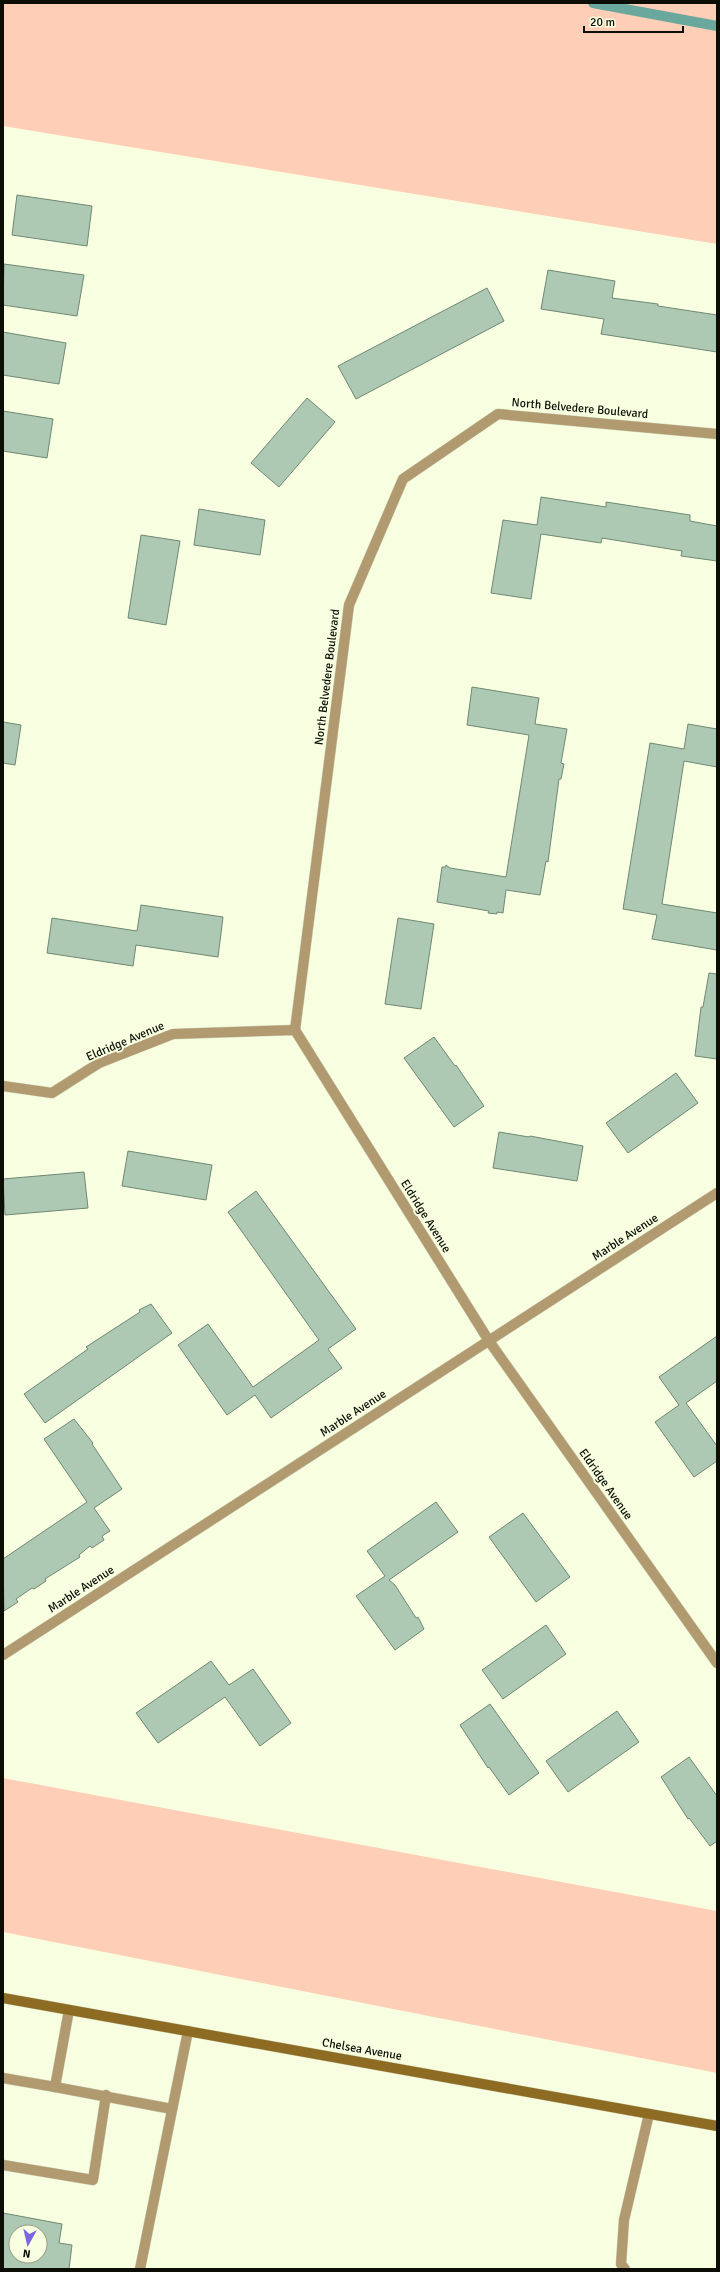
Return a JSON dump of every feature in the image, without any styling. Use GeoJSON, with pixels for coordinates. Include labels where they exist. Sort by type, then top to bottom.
{"type":"FeatureCollection","features":[{"type":"Feature","properties":{"kind":"main road","name":"Chelsea Avenue"},"geometry":{"type":"LineString","coordinates":[[3,1998],[717,2126]]}},
{"type":"Feature","properties":{"kind":"street","name":"North Belvedere Boulevard"},"geometry":{"type":"LineString","coordinates":[[296,1030],[349,605],[403,480],[498,414],[717,434]]}},
{"type":"Feature","properties":{"kind":"street","name":"Eldridge Avenue"},"geometry":{"type":"LineString","coordinates":[[3,1086],[52,1094],[99,1063],[173,1034],[296,1030],[489,1341],[717,1663]]}},
{"type":"Feature","properties":{"kind":"street","name":"Marble Avenue"},"geometry":{"type":"LineString","coordinates":[[3,1655],[717,1193]]}},
{"type":"Feature","properties":{"kind":"street"},"geometry":{"type":"LineString","coordinates":[[55,2087],[69,2010]]}},
{"type":"Feature","properties":{"kind":"street"},"geometry":{"type":"LineString","coordinates":[[140,2269],[188,2031]]}},
{"type":"Feature","properties":{"kind":"street"},"geometry":{"type":"LineString","coordinates":[[3,2078],[106,2095],[172,2109]]}},
{"type":"Feature","properties":{"kind":"street"},"geometry":{"type":"LineString","coordinates":[[3,2165],[92,2180],[106,2095]]}},
{"type":"Feature","properties":{"kind":"street"},"geometry":{"type":"LineString","coordinates":[[625,2269],[621,2264],[624,2220],[649,2114]]}},
{"type":"Feature","properties":{"kind":"shaded area"},"geometry":{"type":"Polygon","coordinates":[[[3,3],[717,3],[717,244],[3,126],[3,3]]]}},
{"type":"Feature","properties":{"kind":"shaded area"},"geometry":{"type":"Polygon","coordinates":[[[3,1778],[717,1911],[717,2073],[3,1932],[3,1778]]]}},
{"type":"Feature","properties":{"kind":"building"},"geometry":{"type":"Polygon","coordinates":[[[17,195],[92,206],[87,246],[12,235],[17,195]]]}},
{"type":"Feature","properties":{"kind":"building"},"geometry":{"type":"Polygon","coordinates":[[[4,264],[84,275],[77,316],[3,305],[4,264]]]}},
{"type":"Feature","properties":{"kind":"building"},"geometry":{"type":"Polygon","coordinates":[[[548,270],[615,281],[612,298],[658,304],[658,306],[717,315],[717,352],[601,334],[604,319],[541,309],[548,270]]]}},
{"type":"Feature","properties":{"kind":"building"},"geometry":{"type":"Polygon","coordinates":[[[487,288],[504,321],[356,399],[338,366],[487,288]]]}},
{"type":"Feature","properties":{"kind":"building"},"geometry":{"type":"Polygon","coordinates":[[[3,332],[66,343],[59,384],[3,375],[3,332]]]}},
{"type":"Feature","properties":{"kind":"building"},"geometry":{"type":"Polygon","coordinates":[[[307,398],[335,422],[279,487],[251,463],[307,398]]]}},
{"type":"Feature","properties":{"kind":"building"},"geometry":{"type":"Polygon","coordinates":[[[3,411],[53,419],[47,458],[3,451],[3,411]]]}},
{"type":"Feature","properties":{"kind":"building"},"geometry":{"type":"Polygon","coordinates":[[[541,497],[606,507],[606,502],[690,515],[690,521],[717,526],[717,561],[681,556],[682,551],[602,538],[601,543],[541,534],[531,599],[491,593],[503,520],[537,525],[541,497]]]}},
{"type":"Feature","properties":{"kind":"building"},"geometry":{"type":"Polygon","coordinates":[[[199,509],[265,520],[260,555],[194,545],[199,509]]]}},
{"type":"Feature","properties":{"kind":"building"},"geometry":{"type":"Polygon","coordinates":[[[141,535],[180,541],[166,625],[128,618],[141,535]]]}},
{"type":"Feature","properties":{"kind":"building"},"geometry":{"type":"Polygon","coordinates":[[[472,687],[539,698],[535,724],[567,729],[561,763],[564,764],[561,779],[559,779],[548,862],[546,861],[540,895],[506,890],[503,913],[497,912],[497,914],[488,913],[489,911],[437,902],[442,867],[446,867],[446,865],[450,868],[506,877],[529,735],[467,725],[472,687]]]}},
{"type":"Feature","properties":{"kind":"building"},"geometry":{"type":"Polygon","coordinates":[[[3,722],[21,725],[15,765],[3,763],[3,722]]]}},
{"type":"Feature","properties":{"kind":"building"},"geometry":{"type":"Polygon","coordinates":[[[688,724],[717,729],[717,767],[684,761],[662,904],[717,913],[717,950],[652,939],[657,915],[623,909],[650,743],[684,749],[688,724]]]}},
{"type":"Feature","properties":{"kind":"building"},"geometry":{"type":"Polygon","coordinates":[[[141,905],[223,917],[218,957],[136,945],[133,966],[47,953],[52,918],[137,931],[141,905]]]}},
{"type":"Feature","properties":{"kind":"building"},"geometry":{"type":"Polygon","coordinates":[[[398,918],[434,924],[421,1009],[385,1004],[398,918]]]}},
{"type":"Feature","properties":{"kind":"building"},"geometry":{"type":"Polygon","coordinates":[[[709,973],[717,974],[717,1059],[695,1056],[701,1007],[703,1007],[709,973]]]}},
{"type":"Feature","properties":{"kind":"building"},"geometry":{"type":"Polygon","coordinates":[[[434,1037],[455,1066],[456,1065],[484,1106],[454,1127],[404,1058],[434,1037]]]}},
{"type":"Feature","properties":{"kind":"building"},"geometry":{"type":"Polygon","coordinates":[[[676,1073],[698,1103],[628,1153],[606,1123],[676,1073]]]}},
{"type":"Feature","properties":{"kind":"building"},"geometry":{"type":"Polygon","coordinates":[[[499,1132],[583,1146],[577,1181],[493,1168],[499,1132]]]}},
{"type":"Feature","properties":{"kind":"building"},"geometry":{"type":"Polygon","coordinates":[[[128,1151],[212,1165],[206,1200],[122,1186],[128,1151]]]}},
{"type":"Feature","properties":{"kind":"building"},"geometry":{"type":"Polygon","coordinates":[[[84,1172],[88,1208],[5,1215],[3,1179],[84,1172]]]}},
{"type":"Feature","properties":{"kind":"building"},"geometry":{"type":"Polygon","coordinates":[[[256,1191],[356,1329],[328,1349],[342,1368],[271,1418],[255,1395],[227,1415],[178,1345],[208,1324],[253,1387],[319,1340],[228,1212],[256,1191]]]}},
{"type":"Feature","properties":{"kind":"building"},"geometry":{"type":"Polygon","coordinates":[[[151,1304],[172,1333],[45,1423],[24,1394],[88,1349],[86,1347],[140,1312],[139,1310],[151,1304]]]}},
{"type":"Feature","properties":{"kind":"building"},"geometry":{"type":"Polygon","coordinates":[[[717,1336],[717,1381],[686,1403],[717,1446],[717,1461],[694,1477],[655,1422],[679,1405],[659,1377],[717,1336]]]}},
{"type":"Feature","properties":{"kind":"building"},"geometry":{"type":"Polygon","coordinates":[[[74,1419],[93,1443],[92,1444],[122,1489],[94,1508],[110,1531],[102,1536],[104,1540],[92,1548],[90,1546],[79,1555],[80,1557],[45,1579],[46,1581],[34,1589],[32,1588],[16,1599],[18,1602],[4,1611],[3,1559],[87,1502],[44,1439],[74,1419]]]}},
{"type":"Feature","properties":{"kind":"building"},"geometry":{"type":"Polygon","coordinates":[[[436,1502],[458,1532],[389,1580],[395,1585],[416,1618],[418,1617],[424,1629],[395,1650],[356,1596],[385,1576],[367,1551],[436,1502]]]}},
{"type":"Feature","properties":{"kind":"building"},"geometry":{"type":"Polygon","coordinates":[[[523,1513],[570,1577],[536,1602],[489,1537],[523,1513]]]}},
{"type":"Feature","properties":{"kind":"building"},"geometry":{"type":"Polygon","coordinates":[[[546,1625],[566,1654],[503,1699],[482,1670],[546,1625]]]}},
{"type":"Feature","properties":{"kind":"building"},"geometry":{"type":"Polygon","coordinates":[[[211,1661],[229,1685],[253,1669],[291,1723],[260,1746],[225,1697],[158,1743],[136,1713],[211,1661]]]}},
{"type":"Feature","properties":{"kind":"building"},"geometry":{"type":"Polygon","coordinates":[[[490,1704],[539,1773],[509,1795],[489,1767],[488,1768],[460,1725],[490,1704]]]}},
{"type":"Feature","properties":{"kind":"building"},"geometry":{"type":"Polygon","coordinates":[[[617,1711],[639,1742],[568,1792],[546,1761],[617,1711]]]}},
{"type":"Feature","properties":{"kind":"building"},"geometry":{"type":"Polygon","coordinates":[[[689,1757],[717,1796],[717,1841],[710,1846],[689,1818],[688,1819],[661,1777],[689,1757]]]}},
{"type":"Feature","properties":{"kind":"building"},"geometry":{"type":"Polygon","coordinates":[[[3,2213],[62,2224],[59,2243],[72,2245],[69,2269],[3,2269],[3,2213]]]}},
{"type":"Feature","properties":{"kind":"waterway"},"geometry":{"type":"LineString","coordinates":[[593,3],[717,26]]}}]}
